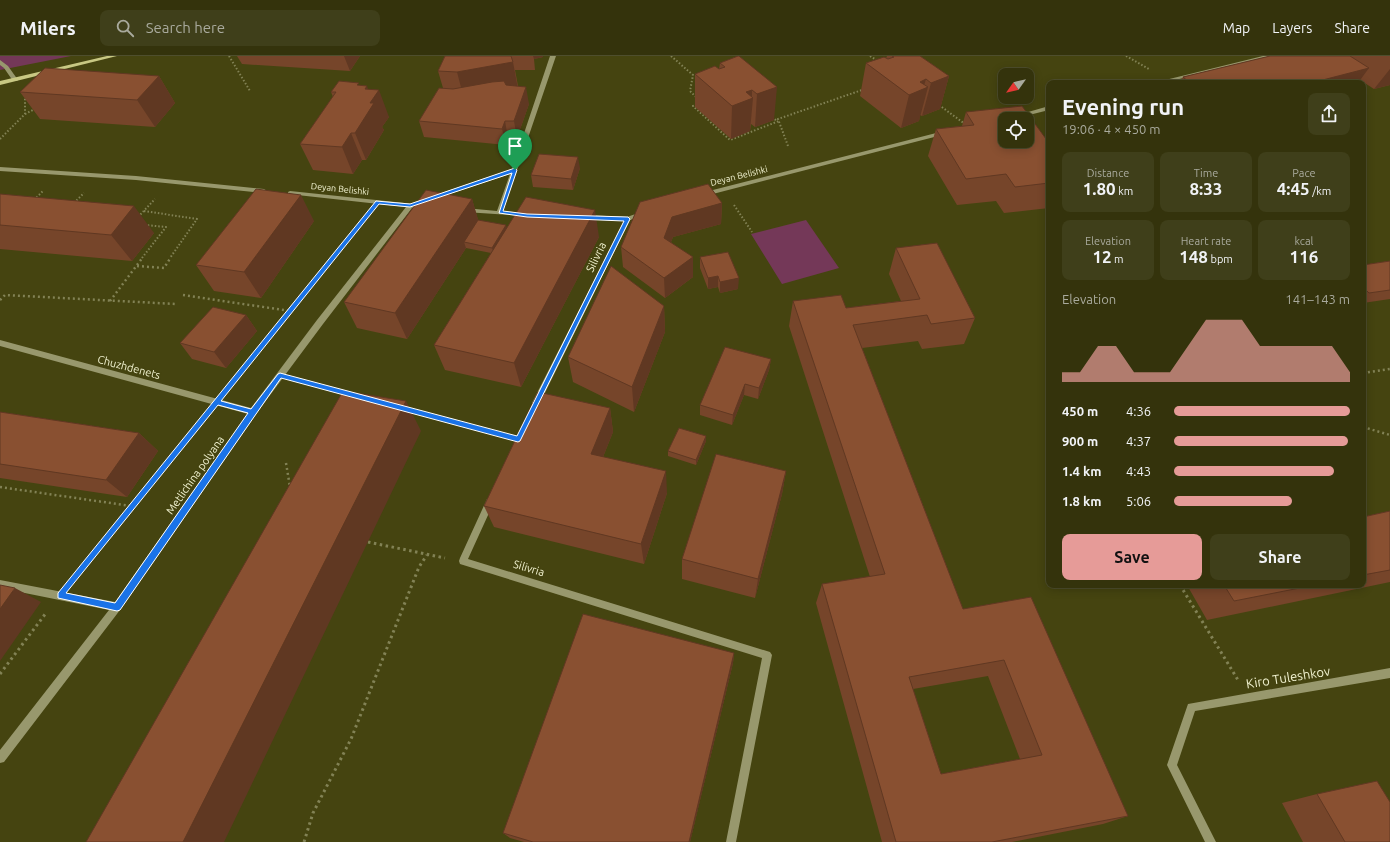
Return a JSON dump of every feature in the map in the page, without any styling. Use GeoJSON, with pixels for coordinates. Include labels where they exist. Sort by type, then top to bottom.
{"type":"FeatureCollection","features":[{"type":"Feature","properties":{"kind":"main road"},"geometry":{"type":"LineString","coordinates":[[0,83],[114,56]]}},
{"type":"Feature","properties":{"kind":"street"},"geometry":{"type":"LineString","coordinates":[[500,212],[553,56]]}},
{"type":"Feature","properties":{"kind":"street"},"geometry":{"type":"LineString","coordinates":[[1169,80],[1270,56]]}},
{"type":"Feature","properties":{"kind":"street"},"geometry":{"type":"LineString","coordinates":[[0,62],[6,67],[15,80]]}},
{"type":"Feature","properties":{"kind":"street"},"geometry":{"type":"LineString","coordinates":[[1032,112],[1046,109]]}},
{"type":"Feature","properties":{"kind":"street","name":"Deyan Belishki"},"geometry":{"type":"LineString","coordinates":[[695,197],[969,127]]}},
{"type":"Feature","properties":{"kind":"street"},"geometry":{"type":"LineString","coordinates":[[0,169],[136,178],[269,191]]}},
{"type":"Feature","properties":{"kind":"street"},"geometry":{"type":"LineString","coordinates":[[410,206],[515,170]]}},
{"type":"Feature","properties":{"kind":"street","name":"Deyan Belishki"},"geometry":{"type":"LineString","coordinates":[[284,193],[433,207]]}},
{"type":"Feature","properties":{"kind":"street","name":"Metlichina polyana"},"geometry":{"type":"LineString","coordinates":[[0,758],[117,607],[253,412],[320,322],[410,206]]}},
{"type":"Feature","properties":{"kind":"street"},"geometry":{"type":"LineString","coordinates":[[455,209],[534,216]]}},
{"type":"Feature","properties":{"kind":"street"},"geometry":{"type":"LineString","coordinates":[[581,217],[628,219],[650,211]]}},
{"type":"Feature","properties":{"kind":"street","name":"Silivria"},"geometry":{"type":"LineString","coordinates":[[518,439],[628,219]]}},
{"type":"Feature","properties":{"kind":"street","name":"Chuzhdenets"},"geometry":{"type":"LineString","coordinates":[[0,343],[253,412]]}},
{"type":"Feature","properties":{"kind":"street"},"geometry":{"type":"LineString","coordinates":[[463,561],[492,496]]}},
{"type":"Feature","properties":{"kind":"street","name":"Silivria"},"geometry":{"type":"LineString","coordinates":[[463,561],[767,655],[731,842]]}},
{"type":"Feature","properties":{"kind":"street"},"geometry":{"type":"LineString","coordinates":[[0,584],[117,607]]}},
{"type":"Feature","properties":{"kind":"street","name":"Kiro Tuleshkov"},"geometry":{"type":"LineString","coordinates":[[1211,842],[1172,765],[1191,707],[1390,674]]}},
{"type":"Feature","properties":{"kind":"path"},"geometry":{"type":"LineString","coordinates":[[229,56],[250,91]]}},
{"type":"Feature","properties":{"kind":"path"},"geometry":{"type":"LineString","coordinates":[[671,56],[693,75],[693,82],[690,91],[698,99]]}},
{"type":"Feature","properties":{"kind":"path"},"geometry":{"type":"LineString","coordinates":[[870,56],[882,64]]}},
{"type":"Feature","properties":{"kind":"path"},"geometry":{"type":"LineString","coordinates":[[25,90],[25,114]]}},
{"type":"Feature","properties":{"kind":"path"},"geometry":{"type":"LineString","coordinates":[[702,102],[693,106],[730,140],[778,121],[778,119],[863,90]]}},
{"type":"Feature","properties":{"kind":"path"},"geometry":{"type":"LineString","coordinates":[[937,104],[969,127]]}},
{"type":"Feature","properties":{"kind":"path"},"geometry":{"type":"LineString","coordinates":[[0,139],[25,114],[39,107]]}},
{"type":"Feature","properties":{"kind":"path"},"geometry":{"type":"LineString","coordinates":[[772,116],[778,121],[788,146]]}},
{"type":"Feature","properties":{"kind":"path"},"geometry":{"type":"LineString","coordinates":[[30,204],[45,188]]}},
{"type":"Feature","properties":{"kind":"path"},"geometry":{"type":"LineString","coordinates":[[724,189],[752,232]]}},
{"type":"Feature","properties":{"kind":"path"},"geometry":{"type":"LineString","coordinates":[[70,207],[85,192]]}},
{"type":"Feature","properties":{"kind":"path"},"geometry":{"type":"LineString","coordinates":[[136,220],[157,197]]}},
{"type":"Feature","properties":{"kind":"path"},"geometry":{"type":"LineString","coordinates":[[0,674],[132,506],[378,202]]}},
{"type":"Feature","properties":{"kind":"path"},"geometry":{"type":"LineString","coordinates":[[136,266],[164,268],[198,219],[144,211]]}},
{"type":"Feature","properties":{"kind":"path"},"geometry":{"type":"LineString","coordinates":[[110,301],[166,227],[139,225]]}},
{"type":"Feature","properties":{"kind":"path"},"geometry":{"type":"LineString","coordinates":[[0,300],[5,295],[176,304]]}},
{"type":"Feature","properties":{"kind":"path"},"geometry":{"type":"LineString","coordinates":[[183,295],[290,311]]}},
{"type":"Feature","properties":{"kind":"path"},"geometry":{"type":"LineString","coordinates":[[1366,373],[1390,369]]}},
{"type":"Feature","properties":{"kind":"path"},"geometry":{"type":"LineString","coordinates":[[280,376],[348,394]]}},
{"type":"Feature","properties":{"kind":"path"},"geometry":{"type":"LineString","coordinates":[[408,410],[518,439]]}},
{"type":"Feature","properties":{"kind":"path"},"geometry":{"type":"LineString","coordinates":[[1366,428],[1390,435]]}},
{"type":"Feature","properties":{"kind":"path"},"geometry":{"type":"LineString","coordinates":[[286,463],[291,491]]}},
{"type":"Feature","properties":{"kind":"path"},"geometry":{"type":"LineString","coordinates":[[0,487],[132,506]]}},
{"type":"Feature","properties":{"kind":"path"},"geometry":{"type":"LineString","coordinates":[[368,542],[463,561]]}},
{"type":"Feature","properties":{"kind":"path"},"geometry":{"type":"LineString","coordinates":[[304,842],[313,813],[351,739],[419,567],[427,555]]}},
{"type":"Feature","properties":{"kind":"path"},"geometry":{"type":"LineString","coordinates":[[1182,588],[1249,697]]}},
{"type":"Feature","properties":{"kind":"shaded area"},"geometry":{"type":"Polygon","coordinates":[[[0,56],[71,56],[0,70],[0,56]]]}},
{"type":"Feature","properties":{"kind":"shaded area"},"geometry":{"type":"Polygon","coordinates":[[[806,220],[839,268],[782,284],[751,234],[806,220]]]}},
{"type":"Feature","properties":{"kind":"building"},"geometry":{"type":"Polygon","coordinates":[[[445,56],[511,56],[513,62],[457,72],[438,71],[445,56]]]}},
{"type":"Feature","properties":{"kind":"building"},"geometry":{"type":"Polygon","coordinates":[[[738,56],[777,87],[757,94],[752,90],[746,92],[753,98],[732,106],[695,74],[715,66],[719,69],[725,67],[720,63],[738,56]]]}},
{"type":"Feature","properties":{"kind":"building"},"geometry":{"type":"Polygon","coordinates":[[[892,56],[920,56],[949,76],[931,83],[926,79],[920,82],[928,87],[909,95],[866,63],[884,57],[888,59],[894,57],[892,56]]]}},
{"type":"Feature","properties":{"kind":"building"},"geometry":{"type":"Polygon","coordinates":[[[1270,56],[1350,56],[1369,68],[1323,80],[1186,80],[1183,77],[1270,56]]]}},
{"type":"Feature","properties":{"kind":"building"},"geometry":{"type":"Polygon","coordinates":[[[45,68],[159,76],[137,100],[20,92],[45,68]]]}},
{"type":"Feature","properties":{"kind":"building"},"geometry":{"type":"Polygon","coordinates":[[[339,81],[359,83],[357,85],[367,86],[365,89],[379,90],[370,103],[374,103],[355,133],[351,133],[342,147],[300,144],[336,92],[331,92],[339,81]]]}},
{"type":"Feature","properties":{"kind":"building"},"geometry":{"type":"Polygon","coordinates":[[[504,81],[506,85],[526,87],[514,121],[505,121],[502,129],[419,121],[439,88],[453,89],[504,81]]]}},
{"type":"Feature","properties":{"kind":"building"},"geometry":{"type":"Polygon","coordinates":[[[1022,106],[1026,112],[998,112],[998,148],[1034,148],[1034,122],[1046,139],[1046,183],[1015,187],[1006,174],[966,179],[936,129],[974,125],[966,112],[1022,106]]]}},
{"type":"Feature","properties":{"kind":"building"},"geometry":{"type":"Polygon","coordinates":[[[539,154],[578,157],[571,179],[531,175],[539,154]]]}},
{"type":"Feature","properties":{"kind":"building"},"geometry":{"type":"Polygon","coordinates":[[[708,184],[722,203],[672,217],[664,238],[693,257],[664,278],[621,247],[640,202],[708,184]]]}},
{"type":"Feature","properties":{"kind":"building"},"geometry":{"type":"Polygon","coordinates":[[[256,189],[301,195],[244,272],[196,265],[256,189]]]}},
{"type":"Feature","properties":{"kind":"building"},"geometry":{"type":"Polygon","coordinates":[[[426,190],[472,199],[395,313],[344,302],[426,190]]]}},
{"type":"Feature","properties":{"kind":"building"},"geometry":{"type":"Polygon","coordinates":[[[0,194],[134,206],[111,235],[0,225],[0,194]]]}},
{"type":"Feature","properties":{"kind":"building"},"geometry":{"type":"Polygon","coordinates":[[[526,197],[595,210],[514,363],[434,345],[526,197]]]}},
{"type":"Feature","properties":{"kind":"building"},"geometry":{"type":"Polygon","coordinates":[[[478,220],[506,225],[492,248],[464,242],[478,220]]]}},
{"type":"Feature","properties":{"kind":"building"},"geometry":{"type":"Polygon","coordinates":[[[937,243],[975,318],[931,324],[927,315],[853,325],[963,609],[1031,597],[1128,816],[992,842],[896,842],[822,584],[885,574],[793,301],[841,295],[846,308],[920,299],[896,248],[937,243]],[[1004,660],[909,677],[941,774],[1042,755],[1004,660]]]}},
{"type":"Feature","properties":{"kind":"building"},"geometry":{"type":"Polygon","coordinates":[[[728,252],[739,278],[720,282],[718,276],[708,278],[700,257],[728,252]]]}},
{"type":"Feature","properties":{"kind":"building"},"geometry":{"type":"Polygon","coordinates":[[[1390,261],[1390,290],[1369,293],[1366,290],[1366,265],[1390,261]]]}},
{"type":"Feature","properties":{"kind":"building"},"geometry":{"type":"Polygon","coordinates":[[[611,266],[664,306],[632,387],[568,357],[611,266]]]}},
{"type":"Feature","properties":{"kind":"building"},"geometry":{"type":"Polygon","coordinates":[[[213,307],[246,315],[214,352],[180,343],[213,307]]]}},
{"type":"Feature","properties":{"kind":"building"},"geometry":{"type":"Polygon","coordinates":[[[725,347],[771,359],[759,388],[745,384],[733,415],[700,405],[725,347]]]}},
{"type":"Feature","properties":{"kind":"building"},"geometry":{"type":"Polygon","coordinates":[[[343,391],[406,401],[183,842],[86,842],[343,391]]]}},
{"type":"Feature","properties":{"kind":"building"},"geometry":{"type":"Polygon","coordinates":[[[538,392],[610,408],[591,454],[666,471],[641,544],[484,506],[538,392]]]}},
{"type":"Feature","properties":{"kind":"building"},"geometry":{"type":"Polygon","coordinates":[[[0,412],[139,433],[106,480],[0,464],[0,412]]]}},
{"type":"Feature","properties":{"kind":"building"},"geometry":{"type":"Polygon","coordinates":[[[679,428],[706,436],[696,460],[668,451],[679,428]]]}},
{"type":"Feature","properties":{"kind":"building"},"geometry":{"type":"Polygon","coordinates":[[[716,454],[786,471],[758,579],[682,559],[716,454]]]}},
{"type":"Feature","properties":{"kind":"building"},"geometry":{"type":"Polygon","coordinates":[[[1390,511],[1390,570],[1366,574],[1366,516],[1390,511]]]}},
{"type":"Feature","properties":{"kind":"building"},"geometry":{"type":"Polygon","coordinates":[[[0,585],[15,588],[0,609],[0,585]]]}},
{"type":"Feature","properties":{"kind":"building"},"geometry":{"type":"Polygon","coordinates":[[[1226,588],[1300,588],[1234,601],[1226,588]]]}},
{"type":"Feature","properties":{"kind":"building"},"geometry":{"type":"Polygon","coordinates":[[[583,614],[734,653],[689,842],[533,842],[503,833],[583,614]]]}},
{"type":"Feature","properties":{"kind":"building"},"geometry":{"type":"Polygon","coordinates":[[[1377,781],[1390,802],[1390,842],[1345,842],[1317,794],[1377,781]]]}},
{"type":"Feature","properties":{"kind":"route"},"geometry":{"type":"LineString","coordinates":[[515,170],[410,206],[378,202],[217,402],[253,412],[117,607],[60,596],[217,402],[253,412],[280,376],[518,439],[628,219],[527,215],[500,212],[515,170]]}}]}
